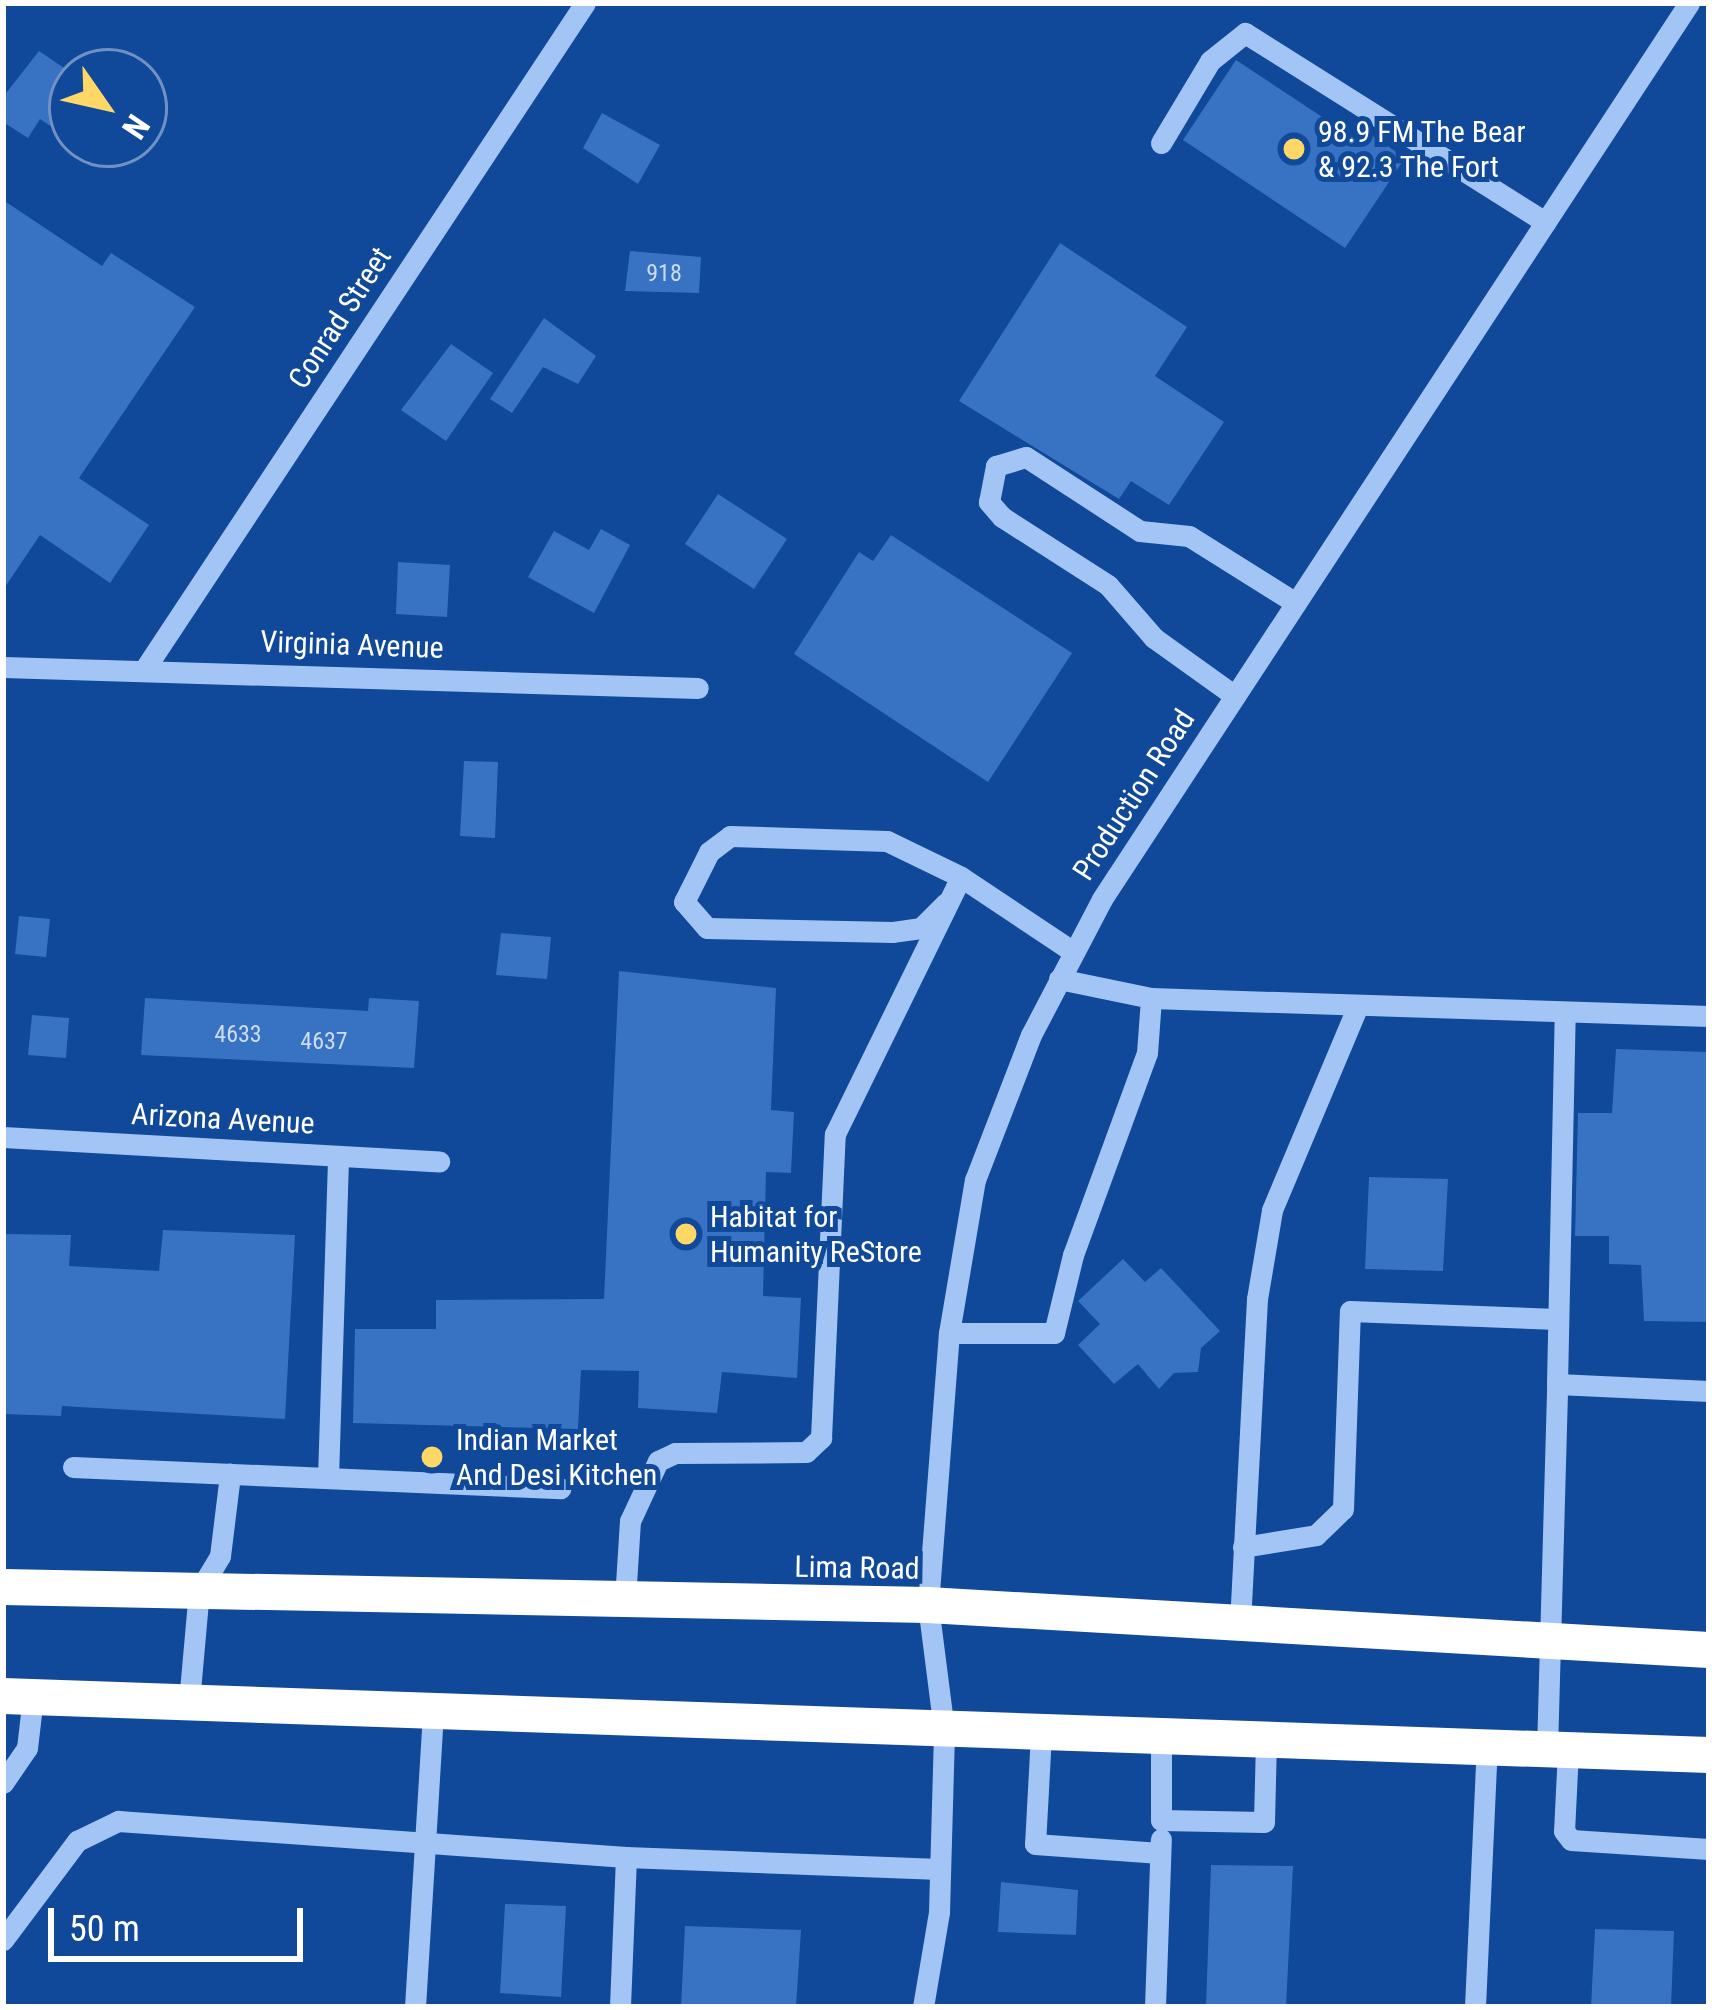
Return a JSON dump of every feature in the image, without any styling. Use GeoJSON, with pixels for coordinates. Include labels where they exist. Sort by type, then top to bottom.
{"type":"FeatureCollection","features":[{"type":"Feature","properties":{"kind":"highway","name":"Lima Road"},"geometry":{"type":"LineString","coordinates":[[3,1587],[928,1605],[1709,1650]]}},
{"type":"Feature","properties":{"kind":"highway"},"geometry":{"type":"LineString","coordinates":[[18,1696],[1709,1755]]}},
{"type":"Feature","properties":{"kind":"street","name":"Conrad Street"},"geometry":{"type":"LineString","coordinates":[[146,667],[585,3]]}},
{"type":"Feature","properties":{"kind":"street","name":"Production Road"},"geometry":{"type":"LineString","coordinates":[[923,2007],[940,1869],[944,1730],[928,1605],[949,1333],[975,1180],[1072,951],[1690,3]]}},
{"type":"Feature","properties":{"kind":"street"},"geometry":{"type":"LineString","coordinates":[[1161,143],[1210,61],[1246,33],[1545,223]]}},
{"type":"Feature","properties":{"kind":"street"},"geometry":{"type":"LineString","coordinates":[[1235,696],[1154,638],[1108,585],[1002,517],[989,502],[996,466],[1026,457],[1140,531],[1189,536],[1296,604]]}},
{"type":"Feature","properties":{"kind":"street","name":"Virginia Avenue"},"geometry":{"type":"LineString","coordinates":[[3,667],[146,667],[698,688]]}},
{"type":"Feature","properties":{"kind":"street"},"geometry":{"type":"LineString","coordinates":[[961,877],[921,928],[893,932],[706,928],[684,902],[710,851],[748,833],[887,841],[961,877],[1072,951]]}},
{"type":"Feature","properties":{"kind":"street"},"geometry":{"type":"LineString","coordinates":[[625,1600],[630,1521],[658,1461],[675,1453],[806,1452],[821,1438],[835,1134],[961,877]]}},
{"type":"Feature","properties":{"kind":"street"},"geometry":{"type":"LineString","coordinates":[[1059,979],[1151,998],[1565,1015],[1709,1016]]}},
{"type":"Feature","properties":{"kind":"street"},"geometry":{"type":"LineString","coordinates":[[949,1333],[1054,1334],[1073,1255],[1147,1053],[1151,998]]}},
{"type":"Feature","properties":{"kind":"street"},"geometry":{"type":"LineString","coordinates":[[1240,1623],[1257,1299],[1272,1210],[1358,1006]]}},
{"type":"Feature","properties":{"kind":"street"},"geometry":{"type":"LineString","coordinates":[[1565,1015],[1549,1641],[1564,1831],[1571,1840],[1709,1849]]}},
{"type":"Feature","properties":{"kind":"street","name":"Arizona Avenue"},"geometry":{"type":"LineString","coordinates":[[3,1137],[440,1161]]}},
{"type":"Feature","properties":{"kind":"street"},"geometry":{"type":"LineString","coordinates":[[328,1478],[338,1156]]}},
{"type":"Feature","properties":{"kind":"street"},"geometry":{"type":"LineString","coordinates":[[1243,1547],[1316,1534],[1343,1509],[1350,1311],[1558,1319]]}},
{"type":"Feature","properties":{"kind":"street"},"geometry":{"type":"LineString","coordinates":[[1557,1384],[1709,1391]]}},
{"type":"Feature","properties":{"kind":"street"},"geometry":{"type":"LineString","coordinates":[[73,1467],[561,1488]]}},
{"type":"Feature","properties":{"kind":"street"},"geometry":{"type":"LineString","coordinates":[[189,1702],[199,1591],[220,1556],[230,1474]]}},
{"type":"Feature","properties":{"kind":"street"},"geometry":{"type":"LineString","coordinates":[[3,1784],[27,1748],[18,1696]]}},
{"type":"Feature","properties":{"kind":"street"},"geometry":{"type":"LineString","coordinates":[[415,2007],[433,1711]]}},
{"type":"Feature","properties":{"kind":"street"},"geometry":{"type":"LineString","coordinates":[[1041,1734],[1035,1844],[1160,1852]]}},
{"type":"Feature","properties":{"kind":"street"},"geometry":{"type":"LineString","coordinates":[[1155,2007],[1161,1737]]}},
{"type":"Feature","properties":{"kind":"street"},"geometry":{"type":"LineString","coordinates":[[1161,1820],[1264,1822],[1266,1740]]}},
{"type":"Feature","properties":{"kind":"street"},"geometry":{"type":"LineString","coordinates":[[1475,2007],[1487,1748]]}},
{"type":"Feature","properties":{"kind":"street"},"geometry":{"type":"LineString","coordinates":[[3,1940],[77,1841],[118,1820],[396,1836],[423,1848],[940,1869]]}},
{"type":"Feature","properties":{"kind":"street"},"geometry":{"type":"LineString","coordinates":[[620,2007],[626,1858]]}},
{"type":"Feature","properties":{"kind":"building"},"geometry":{"type":"Polygon","coordinates":[[[39,51],[48,57],[48,124],[40,119],[28,138],[3,122],[3,97],[39,51]]]}},
{"type":"Feature","properties":{"kind":"building","name":"98.9 FM The Bear & 92.3 The Fort"},"geometry":{"type":"Polygon","coordinates":[[[1236,60],[1354,138],[1360,127],[1405,158],[1345,248],[1183,140],[1236,60]]]}},
{"type":"Feature","properties":{"kind":"building"},"geometry":{"type":"Polygon","coordinates":[[[602,113],[660,145],[638,184],[583,148],[602,113]]]}},
{"type":"Feature","properties":{"kind":"building"},"geometry":{"type":"Polygon","coordinates":[[[3,200],[102,266],[111,253],[195,307],[79,478],[149,525],[110,583],[40,535],[3,590],[3,200]]]}},
{"type":"Feature","properties":{"kind":"building"},"geometry":{"type":"Polygon","coordinates":[[[1060,243],[1187,327],[1155,376],[1224,422],[1169,505],[1131,481],[1119,499],[959,401],[1060,243]]]}},
{"type":"Feature","properties":{"kind":"building"},"geometry":{"type":"Polygon","coordinates":[[[630,251],[701,257],[699,293],[625,291],[630,251]]]}},
{"type":"Feature","properties":{"kind":"building"},"geometry":{"type":"Polygon","coordinates":[[[544,318],[596,356],[578,384],[543,367],[512,413],[490,399],[544,318]]]}},
{"type":"Feature","properties":{"kind":"building"},"geometry":{"type":"Polygon","coordinates":[[[451,344],[493,373],[446,441],[401,410],[451,344]]]}},
{"type":"Feature","properties":{"kind":"building"},"geometry":{"type":"Polygon","coordinates":[[[718,494],[787,539],[754,589],[685,544],[718,494]]]}},
{"type":"Feature","properties":{"kind":"building"},"geometry":{"type":"Polygon","coordinates":[[[601,529],[630,545],[594,613],[528,577],[554,531],[589,550],[601,529]]]}},
{"type":"Feature","properties":{"kind":"building"},"geometry":{"type":"Polygon","coordinates":[[[891,535],[1072,653],[988,782],[794,654],[859,552],[873,561],[891,535]]]}},
{"type":"Feature","properties":{"kind":"building"},"geometry":{"type":"Polygon","coordinates":[[[398,562],[450,565],[447,617],[396,614],[398,562]]]}},
{"type":"Feature","properties":{"kind":"building"},"geometry":{"type":"Polygon","coordinates":[[[464,761],[498,762],[495,838],[460,836],[464,761]]]}},
{"type":"Feature","properties":{"kind":"building"},"geometry":{"type":"Polygon","coordinates":[[[19,916],[50,919],[46,957],[15,954],[19,916]]]}},
{"type":"Feature","properties":{"kind":"building"},"geometry":{"type":"Polygon","coordinates":[[[501,933],[551,937],[547,979],[496,975],[501,933]]]}},
{"type":"Feature","properties":{"kind":"building","name":"Habitat for Humanity ReStore"},"geometry":{"type":"Polygon","coordinates":[[[619,971],[776,988],[771,1110],[794,1112],[791,1173],[766,1172],[763,1296],[801,1298],[797,1378],[722,1372],[717,1413],[638,1408],[639,1371],[581,1370],[578,1429],[353,1423],[355,1329],[436,1329],[436,1300],[604,1299],[619,971]]]}},
{"type":"Feature","properties":{"kind":"building"},"geometry":{"type":"Polygon","coordinates":[[[145,998],[368,1011],[369,998],[419,1001],[414,1068],[141,1055],[145,998]]]}},
{"type":"Feature","properties":{"kind":"building"},"geometry":{"type":"Polygon","coordinates":[[[32,1015],[69,1018],[66,1058],[28,1055],[32,1015]]]}},
{"type":"Feature","properties":{"kind":"building"},"geometry":{"type":"Polygon","coordinates":[[[1616,1049],[1709,1052],[1709,1322],[1644,1321],[1641,1265],[1609,1264],[1609,1236],[1575,1236],[1578,1113],[1612,1113],[1616,1049]]]}},
{"type":"Feature","properties":{"kind":"building"},"geometry":{"type":"Polygon","coordinates":[[[1369,1177],[1448,1179],[1443,1271],[1365,1269],[1369,1177]]]}},
{"type":"Feature","properties":{"kind":"building"},"geometry":{"type":"Polygon","coordinates":[[[163,1230],[295,1235],[285,1419],[62,1406],[61,1416],[3,1414],[3,1234],[71,1235],[69,1266],[159,1271],[163,1230]]]}},
{"type":"Feature","properties":{"kind":"building"},"geometry":{"type":"Polygon","coordinates":[[[1123,1259],[1145,1282],[1161,1268],[1220,1331],[1201,1348],[1198,1372],[1174,1373],[1159,1389],[1138,1364],[1114,1384],[1078,1345],[1100,1324],[1078,1301],[1123,1259]]]}},
{"type":"Feature","properties":{"kind":"building"},"geometry":{"type":"Polygon","coordinates":[[[1211,1865],[1293,1866],[1286,2007],[1206,2007],[1211,1865]]]}},
{"type":"Feature","properties":{"kind":"building"},"geometry":{"type":"Polygon","coordinates":[[[1001,1882],[1078,1890],[1076,1935],[998,1932],[1001,1882]]]}},
{"type":"Feature","properties":{"kind":"building"},"geometry":{"type":"Polygon","coordinates":[[[505,1904],[566,1906],[561,1997],[500,1993],[505,1904]]]}},
{"type":"Feature","properties":{"kind":"building"},"geometry":{"type":"Polygon","coordinates":[[[685,1926],[801,1930],[796,2007],[681,2007],[685,1926]]]}},
{"type":"Feature","properties":{"kind":"building"},"geometry":{"type":"Polygon","coordinates":[[[1595,1929],[1674,1931],[1671,2007],[1591,2007],[1595,1929]]]}},
{"type":"Feature","properties":{"kind":"place","name":"98.9 FM The Bear & 92.3 The Fort"},"geometry":{"type":"Point","coordinates":[1294,149]}},
{"type":"Feature","properties":{"kind":"place","name":"Habitat for Humanity ReStore"},"geometry":{"type":"Point","coordinates":[686,1234]}},
{"type":"Feature","properties":{"kind":"place","name":"Indian Market And Desi Kitchen"},"geometry":{"type":"Point","coordinates":[432,1457]}}]}
